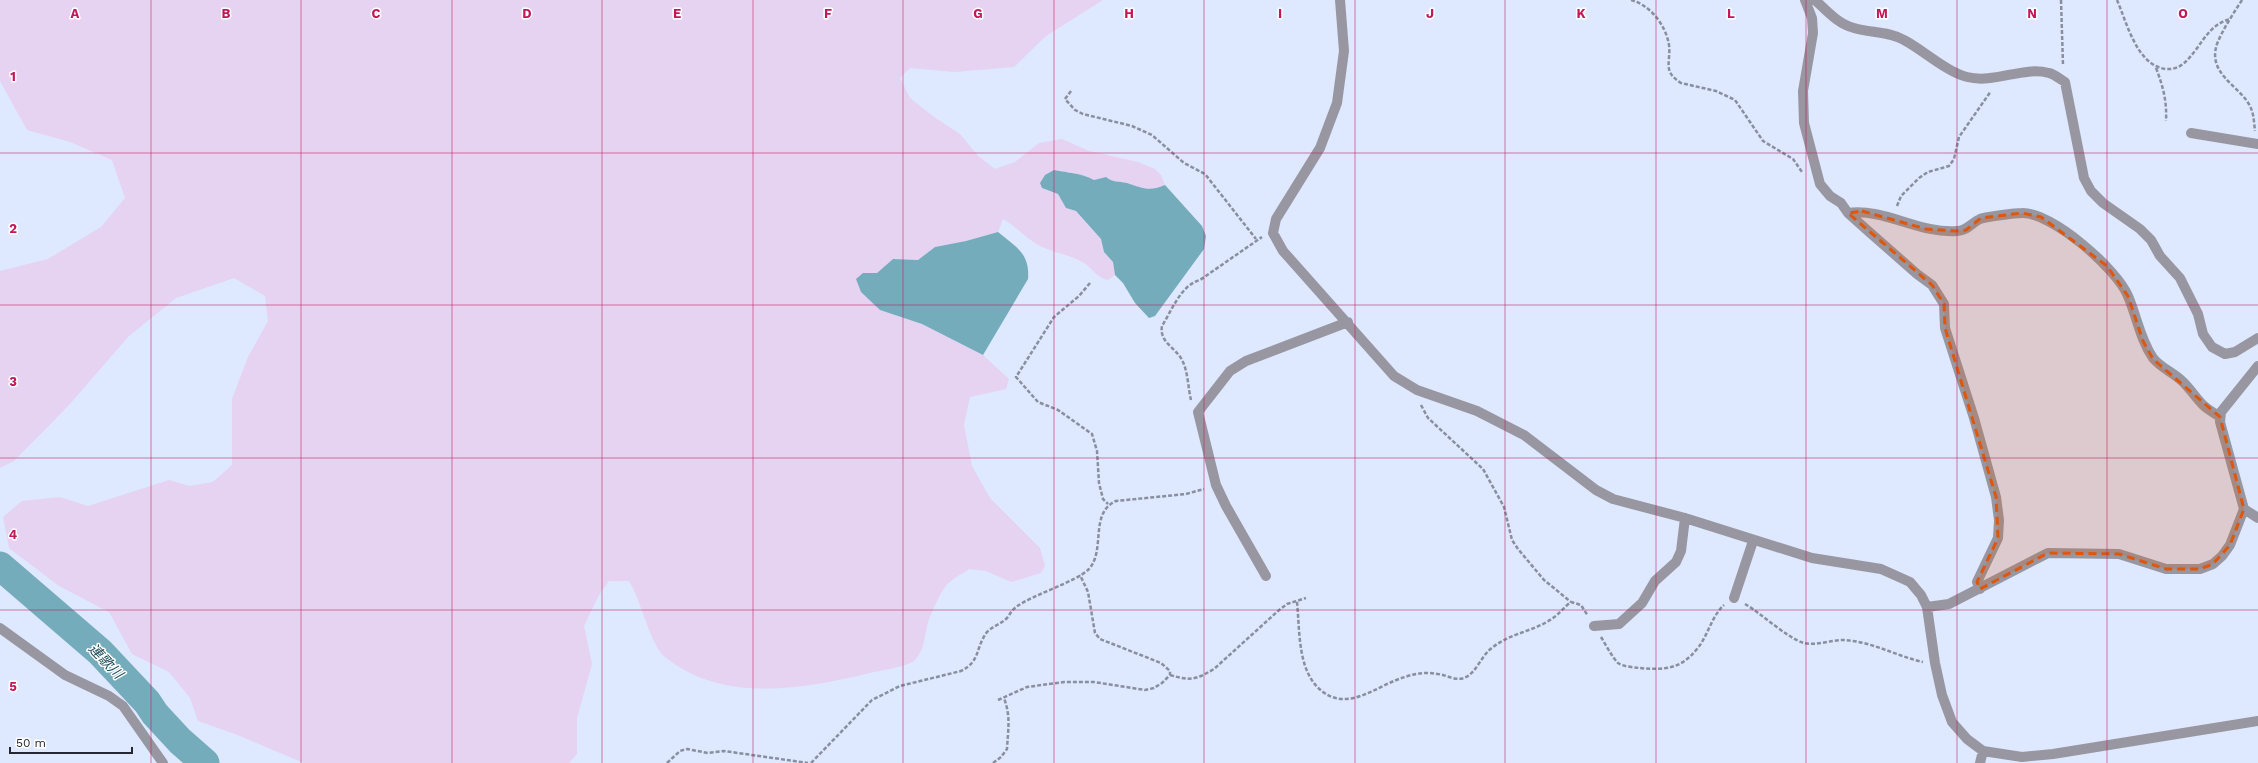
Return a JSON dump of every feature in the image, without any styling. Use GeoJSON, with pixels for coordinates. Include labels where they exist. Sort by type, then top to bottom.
{"type":"FeatureCollection","features":[{"type":"Feature","properties":{"kind":"street"},"geometry":{"type":"LineString","coordinates":[[1340,0],[1344,51],[1337,103],[1320,148],[1276,220],[1274,233],[1283,251],[1348,322],[1394,376],[1417,390],[1477,411],[1524,435],[1596,490],[1613,499],[1685,518],[1753,541],[1812,558],[1881,569],[1910,582],[1921,595],[1927,607],[1935,663],[1942,695],[1952,722],[1967,738],[1983,751],[2022,757],[2053,754],[2258,722]]}},
{"type":"Feature","properties":{"kind":"street"},"geometry":{"type":"LineString","coordinates":[[1806,0],[1812,18],[1813,33],[1803,91],[1804,123],[1820,184],[1830,196],[1842,203],[1848,213],[1917,274],[1932,285],[1944,304],[1946,334],[1974,418],[1996,497],[1999,520],[1998,538],[1977,582],[1980,589]]}},
{"type":"Feature","properties":{"kind":"street"},"geometry":{"type":"LineString","coordinates":[[1815,0],[1839,22],[1854,28],[1880,32],[1903,39],[1937,61],[1967,77],[2006,77],[2022,72],[2039,71],[2050,73],[2064,82],[2084,178],[2091,191],[2103,203],[2140,229],[2151,240],[2160,256],[2180,278],[2198,314],[2203,334],[2212,347],[2225,354],[2235,352],[2258,338]]}},
{"type":"Feature","properties":{"kind":"street"},"geometry":{"type":"LineString","coordinates":[[2190,133],[2257,143]]}},
{"type":"Feature","properties":{"kind":"street"},"geometry":{"type":"LineString","coordinates":[[1848,213],[1862,211],[1926,229],[1956,231],[1966,230],[1981,218],[2022,213],[2041,217],[2067,233],[2107,266],[2120,281],[2128,296],[2143,342],[2154,359],[2179,378],[2203,406],[2220,417]]}},
{"type":"Feature","properties":{"kind":"street"},"geometry":{"type":"LineString","coordinates":[[1266,576],[1226,506],[1216,485],[1198,412],[1230,371],[1246,361],[1348,322]]}},
{"type":"Feature","properties":{"kind":"street"},"geometry":{"type":"LineString","coordinates":[[1927,607],[1949,604],[2048,553],[2119,554],[2166,569],[2200,569],[2213,564],[2222,556],[2230,545],[2244,509],[2222,433],[2220,417],[2224,408],[2258,366]]}},
{"type":"Feature","properties":{"kind":"street"},"geometry":{"type":"LineString","coordinates":[[2244,509],[2258,518]]}},
{"type":"Feature","properties":{"kind":"street"},"geometry":{"type":"LineString","coordinates":[[1594,626],[1619,624],[1642,603],[1648,590],[1655,581],[1676,562],[1681,551],[1685,518]]}},
{"type":"Feature","properties":{"kind":"street"},"geometry":{"type":"LineString","coordinates":[[1734,598],[1753,541]]}},
{"type":"Feature","properties":{"kind":"street"},"geometry":{"type":"LineString","coordinates":[[0,628],[65,675],[109,696],[123,706],[163,763]]}},
{"type":"Feature","properties":{"kind":"street"},"geometry":{"type":"LineString","coordinates":[[1980,763],[1983,751]]}},
{"type":"Feature","properties":{"kind":"path"},"geometry":{"type":"LineString","coordinates":[[1631,0],[1642,3],[1655,16],[1669,45],[1668,65],[1675,79],[1681,83],[1728,95],[1735,100],[1763,141],[1793,159],[1809,180],[1820,184]]}},
{"type":"Feature","properties":{"kind":"path"},"geometry":{"type":"LineString","coordinates":[[2061,0],[2061,50],[2064,82]]}},
{"type":"Feature","properties":{"kind":"path"},"geometry":{"type":"LineString","coordinates":[[2117,0],[2143,58],[2156,68],[2164,88],[2167,105],[2166,121]]}},
{"type":"Feature","properties":{"kind":"path"},"geometry":{"type":"LineString","coordinates":[[2242,0],[2217,44],[2215,57],[2226,80],[2244,97],[2250,107],[2254,119],[2257,143]]}},
{"type":"Feature","properties":{"kind":"path"},"geometry":{"type":"LineString","coordinates":[[2156,68],[2173,69],[2183,65],[2219,22],[2231,19]]}},
{"type":"Feature","properties":{"kind":"path"},"geometry":{"type":"LineString","coordinates":[[1892,219],[1901,196],[1908,187],[1928,172],[1949,166],[1954,159],[1959,137],[1966,129],[1978,107],[1993,88],[2006,77]]}},
{"type":"Feature","properties":{"kind":"path"},"geometry":{"type":"LineString","coordinates":[[1071,91],[1065,99],[1075,110],[1083,114],[1132,126],[1152,136],[1184,163],[1205,174],[1256,239]]}},
{"type":"Feature","properties":{"kind":"path"},"geometry":{"type":"LineString","coordinates":[[1198,412],[1192,406],[1182,359],[1163,339],[1160,333],[1162,326],[1186,287],[1192,282],[1200,280],[1248,249],[1256,239],[1274,233]]}},
{"type":"Feature","properties":{"kind":"path"},"geometry":{"type":"LineString","coordinates":[[1090,283],[1079,296],[1054,316],[1016,378],[1038,402],[1058,410],[1092,434],[1097,451],[1099,483],[1103,499],[1108,504]]}},
{"type":"Feature","properties":{"kind":"path"},"geometry":{"type":"LineString","coordinates":[[1417,390],[1419,401],[1428,418],[1483,469],[1504,507],[1512,540],[1518,549],[1544,580],[1571,602],[1581,605],[1618,663],[1629,667],[1663,670],[1671,668],[1684,661],[1697,649],[1716,614],[1734,598],[1762,614],[1786,633],[1804,643],[1843,640],[1868,644],[1921,662],[1935,663]]}},
{"type":"Feature","properties":{"kind":"path"},"geometry":{"type":"LineString","coordinates":[[811,763],[872,700],[900,686],[961,671],[970,667],[975,661],[986,633],[1007,618],[1016,607],[1080,575],[1092,564],[1100,519],[1108,504],[1116,501],[1186,494],[1216,485]]}},
{"type":"Feature","properties":{"kind":"path"},"geometry":{"type":"LineString","coordinates":[[1080,575],[1088,592],[1095,633],[1100,640],[1162,663],[1170,671],[1170,675]]}},
{"type":"Feature","properties":{"kind":"path"},"geometry":{"type":"LineString","coordinates":[[1170,675],[1190,680],[1202,676],[1214,669],[1287,604],[1298,602],[1306,598]]}},
{"type":"Feature","properties":{"kind":"path"},"geometry":{"type":"LineString","coordinates":[[1298,602],[1303,657],[1307,673],[1315,685],[1324,694],[1350,700],[1404,677],[1423,672],[1440,674],[1452,678],[1464,678],[1473,672],[1482,657],[1491,648],[1510,636],[1553,618],[1571,602]]}},
{"type":"Feature","properties":{"kind":"path"},"geometry":{"type":"LineString","coordinates":[[998,700],[1027,687],[1064,682],[1094,682],[1145,690],[1154,688],[1170,675]]}},
{"type":"Feature","properties":{"kind":"path"},"geometry":{"type":"LineString","coordinates":[[993,763],[1001,757],[1007,749],[1006,740],[1010,722],[1004,698]]}},
{"type":"Feature","properties":{"kind":"path"},"geometry":{"type":"LineString","coordinates":[[667,763],[680,751],[687,749],[708,752],[724,751],[808,763]]}},
{"type":"Feature","properties":{"kind":"highlighted area"},"geometry":{"type":"Polygon","coordinates":[[[1862,211],[1926,229],[1956,231],[1966,230],[1981,218],[2022,213],[2041,217],[2107,266],[2128,296],[2143,341],[2153,359],[2220,417],[2244,509],[2230,545],[2213,564],[2200,569],[2166,569],[2119,554],[2048,553],[1980,589],[1977,582],[1998,538],[1996,497],[1945,328],[1944,304],[1932,285],[1848,213],[1862,211]]]}},
{"type":"Feature","properties":{"kind":"shaded area"},"geometry":{"type":"Polygon","coordinates":[[[0,0],[1103,0],[1046,36],[1014,67],[955,72],[910,68],[900,78],[910,98],[934,117],[960,134],[978,156],[995,169],[1015,162],[1039,143],[1062,139],[1089,151],[1138,162],[1155,169],[1161,175],[1165,185],[1150,189],[1114,181],[1106,177],[1094,180],[1080,175],[1054,170],[1042,188],[1058,194],[1066,208],[1076,211],[1101,239],[1104,252],[1113,262],[1115,275],[1108,280],[1104,279],[1084,263],[1035,243],[1003,219],[998,232],[966,241],[935,247],[918,260],[893,259],[877,273],[863,273],[880,310],[922,324],[983,355],[1009,379],[1006,389],[970,397],[964,425],[972,466],[990,498],[1040,548],[1045,566],[1041,573],[1011,582],[986,571],[969,569],[947,584],[938,598],[929,619],[921,651],[911,663],[818,684],[764,689],[738,687],[712,682],[688,672],[665,657],[655,643],[638,599],[629,581],[609,581],[599,595],[584,626],[592,664],[577,718],[577,754],[569,763],[304,763],[235,734],[198,721],[190,698],[169,672],[132,654],[109,612],[59,586],[9,548],[3,517],[22,501],[60,497],[88,506],[169,480],[189,486],[213,482],[232,465],[232,399],[248,357],[268,321],[265,296],[234,278],[176,298],[129,336],[69,405],[14,461],[0,468],[0,271],[48,259],[101,227],[125,198],[112,160],[70,142],[27,130],[0,81],[0,0]]]}},
{"type":"Feature","properties":{"kind":"water"},"geometry":{"type":"Polygon","coordinates":[[[1054,170],[1080,175],[1094,180],[1106,177],[1114,181],[1127,183],[1142,188],[1150,189],[1165,185],[1202,226],[1206,236],[1204,249],[1155,316],[1149,318],[1135,303],[1123,283],[1115,275],[1113,262],[1104,252],[1101,239],[1076,211],[1066,208],[1058,194],[1042,188],[1040,183],[1045,175],[1054,170]]]}},
{"type":"Feature","properties":{"kind":"water"},"geometry":{"type":"Polygon","coordinates":[[[998,232],[1016,247],[1024,257],[1027,263],[1028,279],[983,355],[922,324],[880,310],[861,292],[856,279],[863,273],[877,273],[893,259],[918,260],[935,247],[966,241],[998,232]]]}},
{"type":"Feature","properties":{"kind":"waterway","name":"連歌川"},"geometry":{"type":"LineString","coordinates":[[0,566],[100,652],[147,702],[155,714],[180,741],[205,763]]}}]}
